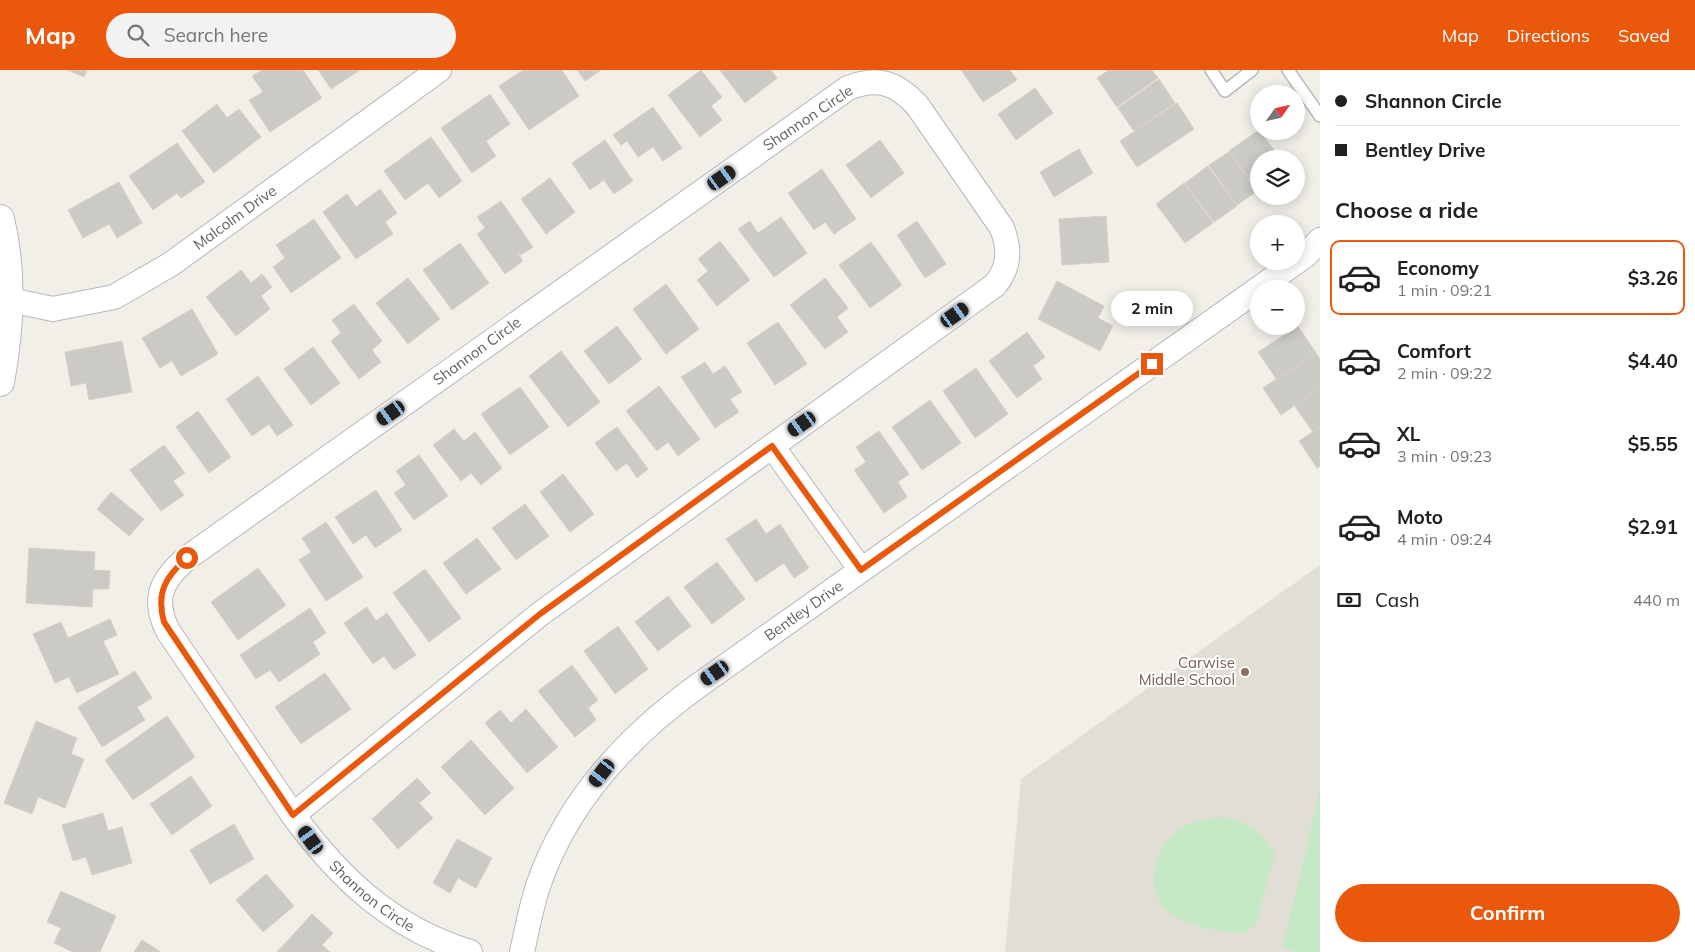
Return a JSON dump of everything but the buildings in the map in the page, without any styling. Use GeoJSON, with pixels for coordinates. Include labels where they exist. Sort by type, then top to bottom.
{"type":"FeatureCollection","features":[{"type":"Feature","properties":{"kind":"street","name":"Malcolm Drive"},"geometry":{"type":"LineString","coordinates":[[10,300],[53,309],[114,297],[172,264],[439,70]]}},
{"type":"Feature","properties":{"kind":"street","name":"Shannon Circle"},"geometry":{"type":"LineString","coordinates":[[293,815],[540,614],[986,293],[1001,278],[1008,261],[1006,239],[998,221],[917,105],[896,87],[870,82],[848,88],[187,558],[166,579],[160,600],[164,622],[168,631],[293,815],[331,865],[368,899],[429,936],[470,952]]}},
{"type":"Feature","properties":{"kind":"street"},"geometry":{"type":"LineString","coordinates":[[0,221],[10,300],[6,352],[0,382]]}},
{"type":"Feature","properties":{"kind":"street","name":"Bentley Drive"},"geometry":{"type":"LineString","coordinates":[[522,952],[531,910],[548,861],[561,833],[578,806],[610,763],[649,723],[673,703],[1317,249]]}},
{"type":"Feature","properties":{"kind":"street"},"geometry":{"type":"LineString","coordinates":[[772,446],[861,570]]}},
{"type":"Feature","properties":{"kind":"lane"},"geometry":{"type":"LineString","coordinates":[[1210,70],[1224,91],[1252,70]]}},
{"type":"Feature","properties":{"kind":"lane"},"geometry":{"type":"LineString","coordinates":[[1288,70],[1320,116]]}},
{"type":"Feature","properties":{"kind":"shaded area","name":"Carwise Middle School"},"geometry":{"type":"Polygon","coordinates":[[[1320,565],[1320,952],[1005,952],[1021,779],[1320,565]]]}},
{"type":"Feature","properties":{"kind":"green space"},"geometry":{"type":"Polygon","coordinates":[[[1320,789],[1320,952],[1301,952],[1283,948],[1320,789]]]}},
{"type":"Feature","properties":{"kind":"green space"},"geometry":{"type":"Polygon","coordinates":[[[1222,817],[1253,828],[1264,838],[1275,853],[1256,925],[1243,934],[1207,928],[1189,923],[1173,915],[1164,907],[1158,897],[1155,886],[1156,862],[1168,840],[1186,825],[1222,817]]]}},
{"type":"Feature","properties":{"kind":"place","name":"Carwise Middle School"},"geometry":{"type":"Point","coordinates":[1245,672]}},
{"type":"Feature","properties":{"kind":"route"},"geometry":{"type":"LineString","coordinates":[[187,558],[166,579],[161,590],[161,611],[164,622],[168,631],[293,815],[540,614],[772,446],[861,570],[1152,364]]}}]}
